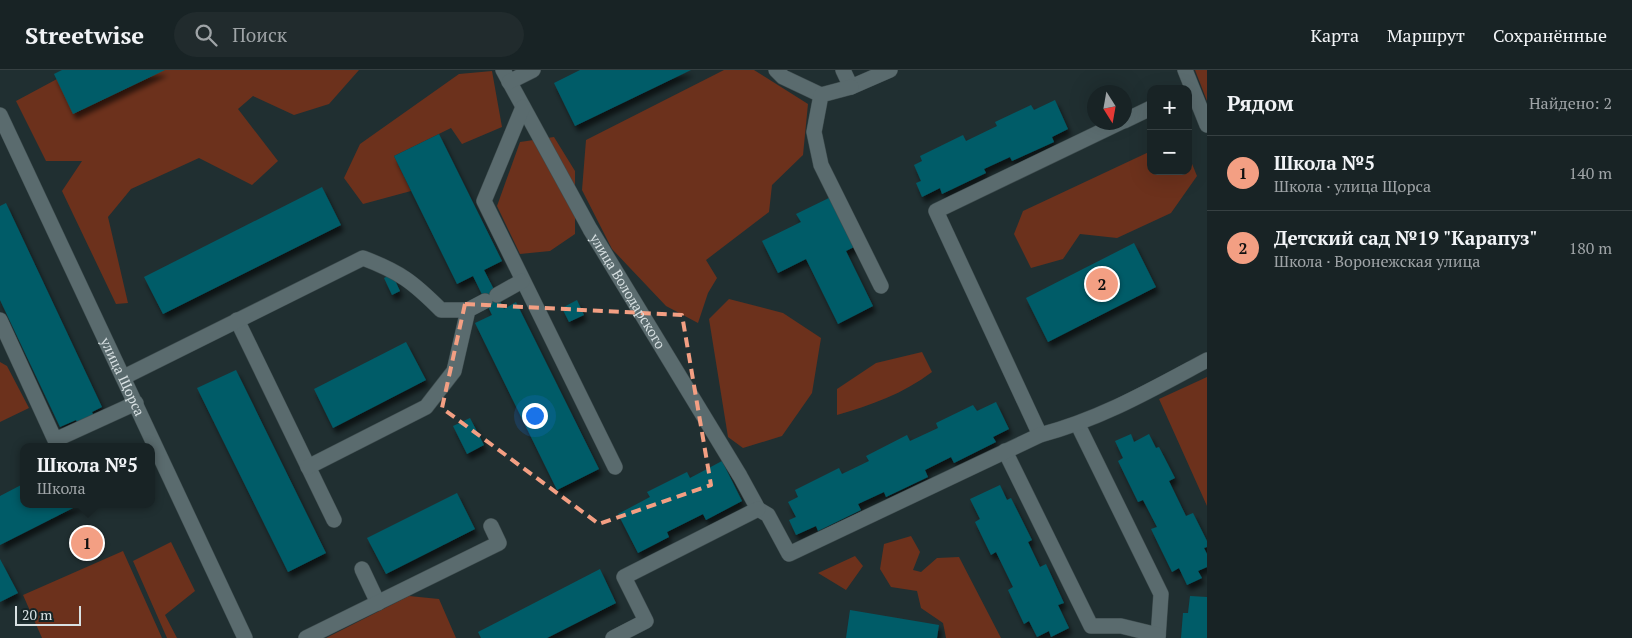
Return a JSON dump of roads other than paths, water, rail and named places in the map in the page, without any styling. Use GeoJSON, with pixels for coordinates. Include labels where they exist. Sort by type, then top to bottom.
{"type":"FeatureCollection","features":[{"type":"Feature","properties":{"kind":"street"},"geometry":{"type":"LineString","coordinates":[[506,76],[532,70]]}},
{"type":"Feature","properties":{"kind":"street"},"geometry":{"type":"LineString","coordinates":[[776,70],[783,77],[821,95],[851,87],[890,70]]}},
{"type":"Feature","properties":{"kind":"street"},"geometry":{"type":"LineString","coordinates":[[843,70],[851,87]]}},
{"type":"Feature","properties":{"kind":"street"},"geometry":{"type":"LineString","coordinates":[[1185,70],[1189,85]]}},
{"type":"Feature","properties":{"kind":"street","name":"улица Володарского"},"geometry":{"type":"LineString","coordinates":[[506,76],[590,228],[758,509],[768,515],[789,554],[1005,451]]}},
{"type":"Feature","properties":{"kind":"street"},"geometry":{"type":"LineString","coordinates":[[1192,94],[1207,125]]}},
{"type":"Feature","properties":{"kind":"street"},"geometry":{"type":"LineString","coordinates":[[821,95],[814,132],[822,165],[881,286]]}},
{"type":"Feature","properties":{"kind":"street"},"geometry":{"type":"LineString","coordinates":[[523,107],[484,201],[615,466]]}},
{"type":"Feature","properties":{"kind":"street"},"geometry":{"type":"LineString","coordinates":[[1132,117],[1147,110]]}},
{"type":"Feature","properties":{"kind":"street","name":"улица Щорса"},"geometry":{"type":"LineString","coordinates":[[0,115],[155,443]]}},
{"type":"Feature","properties":{"kind":"street"},"geometry":{"type":"LineString","coordinates":[[1040,435],[936,211],[1104,130]]}},
{"type":"Feature","properties":{"kind":"street"},"geometry":{"type":"LineString","coordinates":[[124,377],[363,258],[395,270],[416,285],[441,310],[468,310],[522,281]]}},
{"type":"Feature","properties":{"kind":"street"},"geometry":{"type":"LineString","coordinates":[[308,467],[426,407],[454,371],[468,310]]}},
{"type":"Feature","properties":{"kind":"street"},"geometry":{"type":"LineString","coordinates":[[0,320],[55,440],[136,403]]}},
{"type":"Feature","properties":{"kind":"street"},"geometry":{"type":"LineString","coordinates":[[237,320],[334,520]]}},
{"type":"Feature","properties":{"kind":"street"},"geometry":{"type":"LineString","coordinates":[[1078,425],[1161,594],[1158,636],[1121,626],[1091,626],[1005,451],[1040,435],[1078,425],[1141,396],[1207,360]]}},
{"type":"Feature","properties":{"kind":"street","name":"улица Щорса"},"geometry":{"type":"LineString","coordinates":[[155,444],[245,638]]}},
{"type":"Feature","properties":{"kind":"street"},"geometry":{"type":"LineString","coordinates":[[613,638],[646,620],[624,577],[758,509]]}},
{"type":"Feature","properties":{"kind":"street"},"geometry":{"type":"LineString","coordinates":[[306,638],[499,543],[491,526]]}},
{"type":"Feature","properties":{"kind":"street"},"geometry":{"type":"LineString","coordinates":[[362,568],[378,602]]}},
{"type":"Feature","properties":{"kind":"place","name":"Детский сад №19 \"Карапуз\""},"geometry":{"type":"Point","coordinates":[1102,284]}},
{"type":"Feature","properties":{"kind":"place","name":"Школа №5"},"geometry":{"type":"Point","coordinates":[87,543]}}]}
